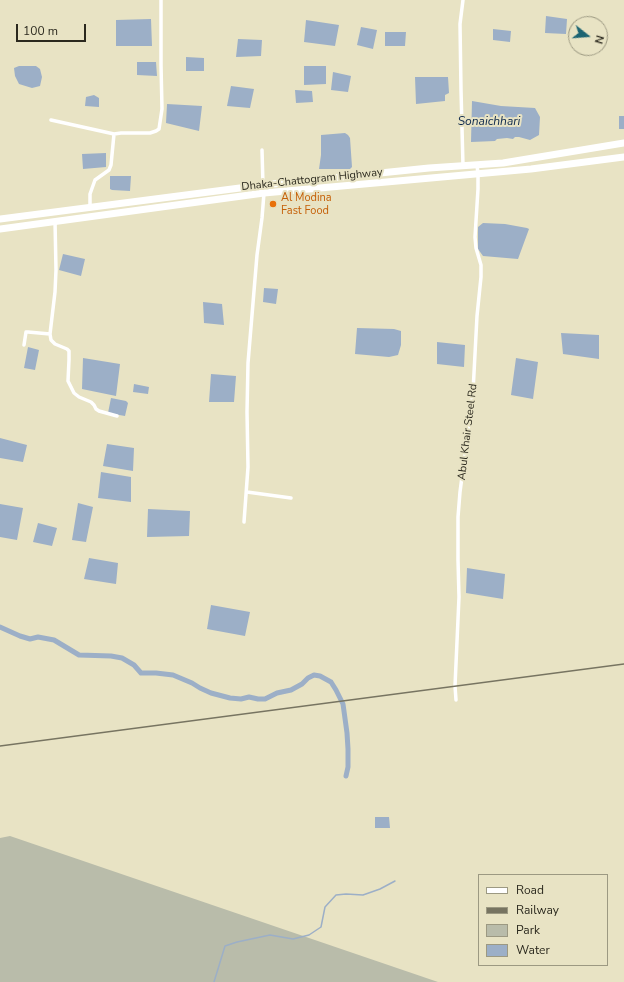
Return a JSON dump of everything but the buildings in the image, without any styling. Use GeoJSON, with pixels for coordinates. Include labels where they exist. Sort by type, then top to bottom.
{"type":"FeatureCollection","features":[{"type":"Feature","properties":{"kind":"highway","name":"Dhaka-Chattogram Highway"},"geometry":{"type":"LineString","coordinates":[[0,219],[263,185],[503,162],[624,143]]}},
{"type":"Feature","properties":{"kind":"highway"},"geometry":{"type":"LineString","coordinates":[[539,157],[541,168]]}},
{"type":"Feature","properties":{"kind":"highway","name":"Dhaka-Chattogram Highway"},"geometry":{"type":"LineString","coordinates":[[0,229],[264,193],[541,168],[624,157]]}},
{"type":"Feature","properties":{"kind":"street"},"geometry":{"type":"LineString","coordinates":[[52,120],[114,134],[150,133],[159,129],[162,109],[160,65],[161,0]]}},
{"type":"Feature","properties":{"kind":"street"},"geometry":{"type":"LineString","coordinates":[[464,0],[460,31],[464,166]]}},
{"type":"Feature","properties":{"kind":"street"},"geometry":{"type":"LineString","coordinates":[[90,207],[90,194],[95,180],[109,170],[114,134]]}},
{"type":"Feature","properties":{"kind":"street"},"geometry":{"type":"LineString","coordinates":[[262,150],[263,185]]}},
{"type":"Feature","properties":{"kind":"street","name":"Abul Khair Steel Rd"},"geometry":{"type":"LineString","coordinates":[[456,700],[455,686],[459,597],[458,517],[475,375],[477,316],[482,278],[481,265],[474,237],[478,174],[477,165]]}},
{"type":"Feature","properties":{"kind":"street"},"geometry":{"type":"LineString","coordinates":[[244,522],[248,466],[248,363],[264,193]]}},
{"type":"Feature","properties":{"kind":"street"},"geometry":{"type":"LineString","coordinates":[[55,221],[55,285],[50,334],[51,340],[69,351],[68,381],[74,393],[78,397],[91,402],[99,411],[117,416]]}},
{"type":"Feature","properties":{"kind":"street"},"geometry":{"type":"LineString","coordinates":[[24,345],[26,332],[50,334]]}},
{"type":"Feature","properties":{"kind":"street"},"geometry":{"type":"LineString","coordinates":[[247,492],[290,498]]}},
{"type":"Feature","properties":{"kind":"green space"},"geometry":{"type":"Polygon","coordinates":[[[10,836],[438,982],[0,982],[0,838],[10,836]]]}},
{"type":"Feature","properties":{"kind":"water"},"geometry":{"type":"Polygon","coordinates":[[[546,16],[567,19],[566,34],[545,33],[546,16]]]}},
{"type":"Feature","properties":{"kind":"water"},"geometry":{"type":"Polygon","coordinates":[[[151,19],[152,46],[116,46],[116,20],[151,19]]]}},
{"type":"Feature","properties":{"kind":"water"},"geometry":{"type":"Polygon","coordinates":[[[306,20],[339,25],[335,46],[304,42],[306,20]]]}},
{"type":"Feature","properties":{"kind":"water"},"geometry":{"type":"Polygon","coordinates":[[[361,27],[377,30],[373,49],[357,45],[361,27]]]}},
{"type":"Feature","properties":{"kind":"water"},"geometry":{"type":"Polygon","coordinates":[[[493,29],[511,31],[510,42],[493,40],[493,29]]]}},
{"type":"Feature","properties":{"kind":"water"},"geometry":{"type":"Polygon","coordinates":[[[385,32],[406,32],[405,46],[385,46],[385,32]]]}},
{"type":"Feature","properties":{"kind":"water"},"geometry":{"type":"Polygon","coordinates":[[[238,39],[262,40],[261,56],[236,57],[238,39]]]}},
{"type":"Feature","properties":{"kind":"water"},"geometry":{"type":"Polygon","coordinates":[[[186,57],[204,58],[204,71],[186,71],[186,57]]]}},
{"type":"Feature","properties":{"kind":"water"},"geometry":{"type":"Polygon","coordinates":[[[137,62],[156,62],[157,76],[137,75],[137,62]]]}},
{"type":"Feature","properties":{"kind":"water"},"geometry":{"type":"Polygon","coordinates":[[[19,66],[36,66],[40,69],[42,77],[40,86],[32,88],[19,84],[15,76],[14,68],[19,66]]]}},
{"type":"Feature","properties":{"kind":"water"},"geometry":{"type":"Polygon","coordinates":[[[304,66],[326,66],[326,84],[304,85],[304,66]]]}},
{"type":"Feature","properties":{"kind":"water"},"geometry":{"type":"Polygon","coordinates":[[[333,72],[351,76],[348,92],[331,90],[333,72]]]}},
{"type":"Feature","properties":{"kind":"water"},"geometry":{"type":"Polygon","coordinates":[[[415,77],[448,77],[449,93],[445,95],[445,101],[416,104],[415,77]]]}},
{"type":"Feature","properties":{"kind":"water"},"geometry":{"type":"Polygon","coordinates":[[[231,86],[254,89],[250,108],[227,106],[231,86]]]}},
{"type":"Feature","properties":{"kind":"water"},"geometry":{"type":"Polygon","coordinates":[[[295,90],[312,91],[313,102],[296,103],[295,90]]]}},
{"type":"Feature","properties":{"kind":"water"},"geometry":{"type":"Polygon","coordinates":[[[94,95],[99,98],[99,107],[85,106],[86,97],[94,95]]]}},
{"type":"Feature","properties":{"kind":"water","name":"Sonaichhari"},"geometry":{"type":"Polygon","coordinates":[[[472,101],[501,106],[535,108],[540,117],[539,135],[530,140],[515,137],[513,139],[507,138],[497,139],[495,141],[471,142],[472,101]]]}},
{"type":"Feature","properties":{"kind":"water"},"geometry":{"type":"Polygon","coordinates":[[[167,104],[202,106],[199,131],[166,123],[167,104]]]}},
{"type":"Feature","properties":{"kind":"water"},"geometry":{"type":"Polygon","coordinates":[[[619,116],[624,116],[624,129],[619,129],[619,116]]]}},
{"type":"Feature","properties":{"kind":"water"},"geometry":{"type":"Polygon","coordinates":[[[345,133],[350,138],[352,167],[350,169],[319,169],[321,135],[345,133]]]}},
{"type":"Feature","properties":{"kind":"water"},"geometry":{"type":"Polygon","coordinates":[[[106,153],[106,167],[83,169],[82,154],[106,153]]]}},
{"type":"Feature","properties":{"kind":"water"},"geometry":{"type":"Polygon","coordinates":[[[110,176],[131,176],[130,191],[110,189],[110,176]]]}},
{"type":"Feature","properties":{"kind":"water"},"geometry":{"type":"Polygon","coordinates":[[[483,223],[505,224],[529,229],[518,259],[483,256],[478,249],[478,227],[483,223]]]}},
{"type":"Feature","properties":{"kind":"water"},"geometry":{"type":"Polygon","coordinates":[[[63,254],[85,259],[81,276],[59,270],[63,254]]]}},
{"type":"Feature","properties":{"kind":"water"},"geometry":{"type":"Polygon","coordinates":[[[264,288],[278,289],[276,304],[263,302],[264,288]]]}},
{"type":"Feature","properties":{"kind":"water"},"geometry":{"type":"Polygon","coordinates":[[[203,302],[222,304],[224,325],[204,323],[203,302]]]}},
{"type":"Feature","properties":{"kind":"water"},"geometry":{"type":"Polygon","coordinates":[[[357,328],[394,329],[401,331],[401,345],[398,355],[389,357],[355,354],[357,328]]]}},
{"type":"Feature","properties":{"kind":"water"},"geometry":{"type":"Polygon","coordinates":[[[561,333],[599,335],[599,359],[563,354],[561,333]]]}},
{"type":"Feature","properties":{"kind":"water"},"geometry":{"type":"Polygon","coordinates":[[[437,342],[465,345],[464,367],[437,364],[437,342]]]}},
{"type":"Feature","properties":{"kind":"water"},"geometry":{"type":"Polygon","coordinates":[[[28,347],[39,350],[35,370],[24,368],[28,347]]]}},
{"type":"Feature","properties":{"kind":"water"},"geometry":{"type":"Polygon","coordinates":[[[83,358],[120,364],[116,396],[82,389],[83,358]]]}},
{"type":"Feature","properties":{"kind":"water"},"geometry":{"type":"Polygon","coordinates":[[[516,358],[538,362],[533,399],[511,395],[516,358]]]}},
{"type":"Feature","properties":{"kind":"water"},"geometry":{"type":"Polygon","coordinates":[[[211,374],[236,376],[234,402],[209,402],[211,374]]]}},
{"type":"Feature","properties":{"kind":"water"},"geometry":{"type":"Polygon","coordinates":[[[134,384],[149,387],[148,394],[133,392],[134,384]]]}},
{"type":"Feature","properties":{"kind":"water"},"geometry":{"type":"Polygon","coordinates":[[[111,398],[126,401],[128,403],[125,416],[108,413],[111,398]]]}},
{"type":"Feature","properties":{"kind":"water"},"geometry":{"type":"Polygon","coordinates":[[[0,438],[27,445],[23,462],[0,458],[0,438]]]}},
{"type":"Feature","properties":{"kind":"water"},"geometry":{"type":"Polygon","coordinates":[[[107,444],[134,448],[133,471],[103,466],[107,444]]]}},
{"type":"Feature","properties":{"kind":"water"},"geometry":{"type":"Polygon","coordinates":[[[101,472],[131,477],[131,502],[98,498],[101,472]]]}},
{"type":"Feature","properties":{"kind":"water"},"geometry":{"type":"Polygon","coordinates":[[[78,503],[93,507],[86,542],[72,540],[78,503]]]}},
{"type":"Feature","properties":{"kind":"water"},"geometry":{"type":"Polygon","coordinates":[[[0,504],[23,508],[17,540],[0,537],[0,504]]]}},
{"type":"Feature","properties":{"kind":"water"},"geometry":{"type":"Polygon","coordinates":[[[148,509],[190,511],[189,536],[147,537],[148,509]]]}},
{"type":"Feature","properties":{"kind":"water"},"geometry":{"type":"Polygon","coordinates":[[[38,523],[57,528],[52,546],[33,542],[38,523]]]}},
{"type":"Feature","properties":{"kind":"water"},"geometry":{"type":"Polygon","coordinates":[[[89,558],[118,563],[116,584],[84,579],[89,558]]]}},
{"type":"Feature","properties":{"kind":"water"},"geometry":{"type":"Polygon","coordinates":[[[467,568],[505,574],[503,599],[466,593],[467,568]]]}},
{"type":"Feature","properties":{"kind":"water"},"geometry":{"type":"Polygon","coordinates":[[[211,605],[250,612],[245,636],[207,629],[211,605]]]}},
{"type":"Feature","properties":{"kind":"water"},"geometry":{"type":"Polygon","coordinates":[[[375,817],[389,817],[390,828],[375,828],[375,817]]]}},
{"type":"Feature","properties":{"kind":"waterway"},"geometry":{"type":"LineString","coordinates":[[0,627],[30,639],[38,637],[54,640],[79,655],[111,656],[122,658],[134,665],[141,673],[173,675],[211,693],[230,698],[241,699],[249,697],[265,699],[277,693],[291,690],[314,675],[320,676],[331,682],[343,704],[348,749],[348,767],[346,776]]}},
{"type":"Feature","properties":{"kind":"waterway"},"geometry":{"type":"LineString","coordinates":[[214,982],[225,946],[270,935],[293,939],[309,935],[321,927],[325,907],[336,895],[363,895],[380,889],[395,881]]}},
{"type":"Feature","properties":{"kind":"railway"},"geometry":{"type":"LineString","coordinates":[[0,746],[624,664]]}},
{"type":"Feature","properties":{"kind":"place","name":"Al Modina Fast Food"},"geometry":{"type":"Point","coordinates":[273,204]}}]}
